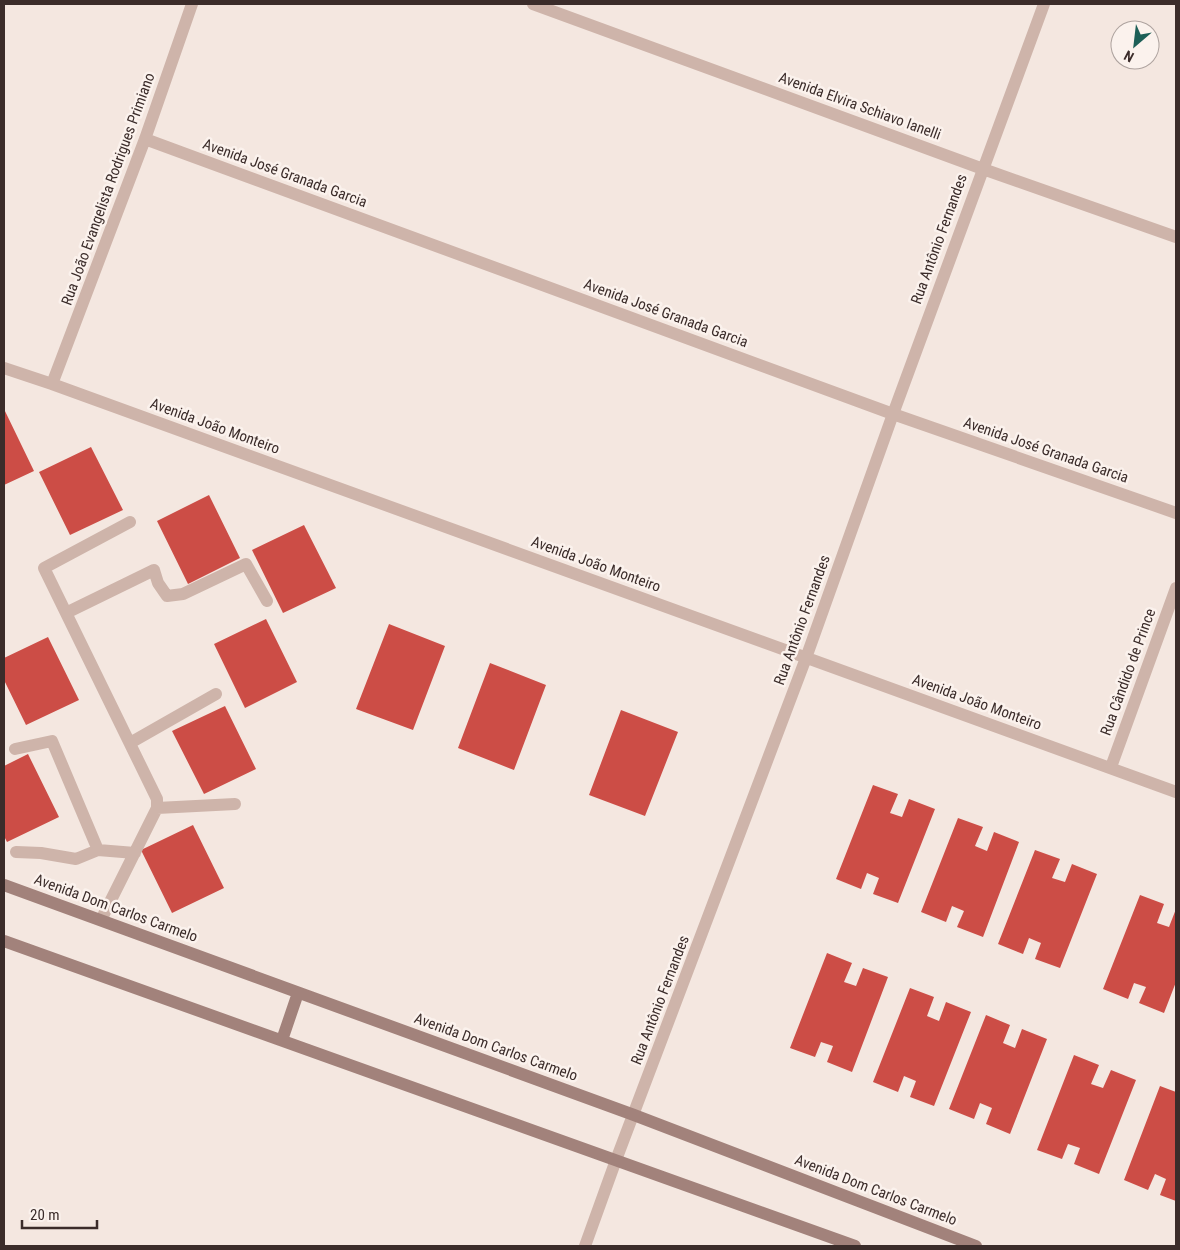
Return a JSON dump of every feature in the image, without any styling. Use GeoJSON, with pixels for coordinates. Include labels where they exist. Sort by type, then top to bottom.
{"type":"FeatureCollection","features":[{"type":"Feature","properties":{"kind":"street","name":"Rua João Evangelista Rodrigues Primiano"},"geometry":{"type":"LineString","coordinates":[[52,384],[145,139],[192,4]]}},
{"type":"Feature","properties":{"kind":"street","name":"Avenida Elvira Schiavo Ianelli"},"geometry":{"type":"LineString","coordinates":[[532,4],[1176,237]]}},
{"type":"Feature","properties":{"kind":"street","name":"Rua Antônio Fernandes"},"geometry":{"type":"LineString","coordinates":[[585,1246],[806,658],[893,414],[1044,4]]}},
{"type":"Feature","properties":{"kind":"street","name":"Avenida José Granada Garcia"},"geometry":{"type":"LineString","coordinates":[[145,139],[893,414],[1176,513]]}},
{"type":"Feature","properties":{"kind":"street","name":"Avenida João Monteiro"},"geometry":{"type":"LineString","coordinates":[[4,368],[1176,792]]}},
{"type":"Feature","properties":{"kind":"street"},"geometry":{"type":"LineString","coordinates":[[101,920],[157,808],[157,799],[44,568],[130,522]]}},
{"type":"Feature","properties":{"kind":"street"},"geometry":{"type":"LineString","coordinates":[[66,613],[154,570],[158,583],[167,596],[184,594],[246,564],[267,601]]}},
{"type":"Feature","properties":{"kind":"street","name":"Rua Cândido de Prince"},"geometry":{"type":"LineString","coordinates":[[1111,767],[1176,588]]}},
{"type":"Feature","properties":{"kind":"street"},"geometry":{"type":"LineString","coordinates":[[130,743],[216,694]]}},
{"type":"Feature","properties":{"kind":"street"},"geometry":{"type":"LineString","coordinates":[[15,749],[52,741],[98,850]]}},
{"type":"Feature","properties":{"kind":"street"},"geometry":{"type":"LineString","coordinates":[[157,808],[235,804]]}},
{"type":"Feature","properties":{"kind":"street"},"geometry":{"type":"LineString","coordinates":[[16,852],[41,853],[76,859],[98,850],[134,853]]}},
{"type":"Feature","properties":{"kind":"street","name":"Avenida Dom Carlos Carmelo"},"geometry":{"type":"LineString","coordinates":[[4,885],[634,1115],[976,1246]]}},
{"type":"Feature","properties":{"kind":"street"},"geometry":{"type":"LineString","coordinates":[[4,941],[855,1246]]}},
{"type":"Feature","properties":{"kind":"street"},"geometry":{"type":"LineString","coordinates":[[282,1040],[298,993]]}},
{"type":"Feature","properties":{"kind":"building"},"geometry":{"type":"Polygon","coordinates":[[[4,409],[34,471],[4,485],[4,409]]]}},
{"type":"Feature","properties":{"kind":"building"},"geometry":{"type":"Polygon","coordinates":[[[91,447],[123,510],[70,535],[39,472],[91,447]]]}},
{"type":"Feature","properties":{"kind":"building"},"geometry":{"type":"Polygon","coordinates":[[[209,495],[240,558],[188,584],[157,521],[209,495]]]}},
{"type":"Feature","properties":{"kind":"building"},"geometry":{"type":"Polygon","coordinates":[[[304,525],[336,588],[283,613],[252,550],[304,525]]]}},
{"type":"Feature","properties":{"kind":"building"},"geometry":{"type":"Polygon","coordinates":[[[266,619],[297,682],[245,708],[214,644],[266,619]]]}},
{"type":"Feature","properties":{"kind":"building"},"geometry":{"type":"Polygon","coordinates":[[[389,624],[445,646],[413,730],[356,709],[389,624]]]}},
{"type":"Feature","properties":{"kind":"building"},"geometry":{"type":"Polygon","coordinates":[[[48,637],[79,700],[26,725],[4,680],[4,658],[48,637]]]}},
{"type":"Feature","properties":{"kind":"building"},"geometry":{"type":"Polygon","coordinates":[[[490,663],[546,685],[514,770],[458,748],[490,663]]]}},
{"type":"Feature","properties":{"kind":"building"},"geometry":{"type":"Polygon","coordinates":[[[225,706],[256,769],[204,794],[172,731],[225,706]]]}},
{"type":"Feature","properties":{"kind":"building"},"geometry":{"type":"Polygon","coordinates":[[[621,710],[678,732],[645,816],[589,795],[621,710]]]}},
{"type":"Feature","properties":{"kind":"building"},"geometry":{"type":"Polygon","coordinates":[[[28,754],[59,817],[7,842],[4,836],[4,766],[28,754]]]}},
{"type":"Feature","properties":{"kind":"building"},"geometry":{"type":"Polygon","coordinates":[[[873,785],[898,794],[890,813],[902,817],[909,799],[935,809],[898,903],[873,894],[879,878],[867,873],[861,889],[836,879],[873,785]]]}},
{"type":"Feature","properties":{"kind":"building"},"geometry":{"type":"Polygon","coordinates":[[[958,818],[983,827],[975,846],[987,851],[994,832],[1019,842],[983,937],[957,927],[964,911],[952,906],[946,922],[921,912],[958,818]]]}},
{"type":"Feature","properties":{"kind":"building"},"geometry":{"type":"Polygon","coordinates":[[[193,825],[224,888],[172,913],[141,850],[193,825]]]}},
{"type":"Feature","properties":{"kind":"building"},"geometry":{"type":"Polygon","coordinates":[[[1035,850],[1060,859],[1052,878],[1065,882],[1072,864],[1097,874],[1060,968],[1035,959],[1041,943],[1029,938],[1023,954],[998,944],[1035,850]]]}},
{"type":"Feature","properties":{"kind":"building"},"geometry":{"type":"Polygon","coordinates":[[[1140,895],[1164,904],[1157,923],[1169,927],[1176,909],[1176,982],[1164,1013],[1139,1003],[1146,987],[1134,983],[1128,999],[1103,989],[1140,895]]]}},
{"type":"Feature","properties":{"kind":"building"},"geometry":{"type":"Polygon","coordinates":[[[827,953],[852,963],[844,982],[856,986],[863,968],[888,977],[852,1072],[827,1062],[833,1046],[821,1042],[815,1057],[790,1048],[827,953]]]}},
{"type":"Feature","properties":{"kind":"building"},"geometry":{"type":"Polygon","coordinates":[[[910,988],[934,997],[927,1016],[939,1021],[946,1002],[971,1012],[934,1106],[910,1097],[916,1081],[904,1076],[898,1092],[873,1082],[910,988]]]}},
{"type":"Feature","properties":{"kind":"building"},"geometry":{"type":"Polygon","coordinates":[[[986,1015],[1010,1025],[1003,1043],[1015,1048],[1022,1029],[1047,1039],[1010,1134],[986,1124],[992,1108],[980,1103],[974,1119],[949,1109],[986,1015]]]}},
{"type":"Feature","properties":{"kind":"building"},"geometry":{"type":"Polygon","coordinates":[[[1074,1055],[1099,1065],[1091,1084],[1103,1088],[1111,1070],[1136,1080],[1099,1174],[1074,1164],[1080,1148],[1068,1144],[1062,1159],[1037,1150],[1074,1055]]]}},
{"type":"Feature","properties":{"kind":"building"},"geometry":{"type":"Polygon","coordinates":[[[1160,1086],[1176,1092],[1176,1201],[1160,1195],[1166,1179],[1155,1174],[1148,1190],[1124,1180],[1160,1086]]]}}]}
